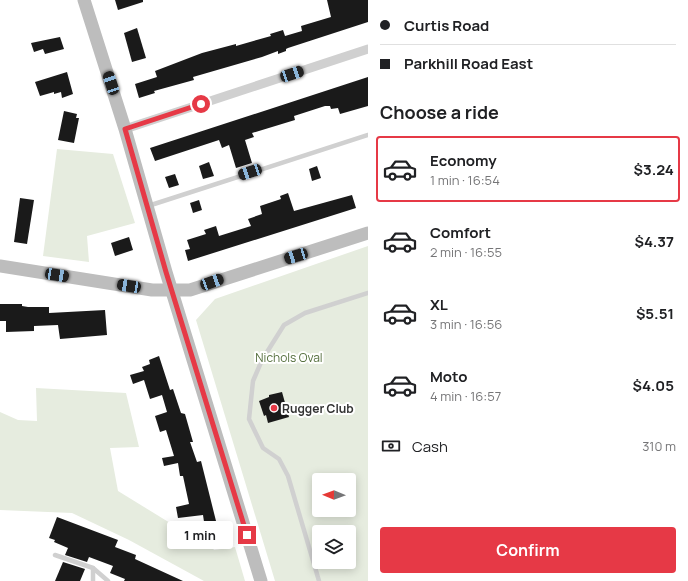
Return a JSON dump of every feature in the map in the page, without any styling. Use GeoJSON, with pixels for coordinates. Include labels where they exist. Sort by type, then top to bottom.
{"type":"FeatureCollection","features":[{"type":"Feature","properties":{"kind":"main road"},"geometry":{"type":"LineString","coordinates":[[84,0],[125,129],[172,290],[261,581]]}},
{"type":"Feature","properties":{"kind":"main road"},"geometry":{"type":"LineString","coordinates":[[0,266],[152,290],[190,290],[368,233]]}},
{"type":"Feature","properties":{"kind":"street"},"geometry":{"type":"LineString","coordinates":[[125,129],[368,49]]}},
{"type":"Feature","properties":{"kind":"lane"},"geometry":{"type":"LineString","coordinates":[[148,206],[368,134]]}},
{"type":"Feature","properties":{"kind":"lane"},"geometry":{"type":"LineString","coordinates":[[319,581],[288,476],[278,458],[263,448],[249,419],[254,381],[262,360],[284,325],[305,313],[368,292]]}},
{"type":"Feature","properties":{"kind":"lane"},"geometry":{"type":"LineString","coordinates":[[55,555],[93,568],[108,581]]}},
{"type":"Feature","properties":{"kind":"lane"},"geometry":{"type":"LineString","coordinates":[[93,568],[93,581]]}},
{"type":"Feature","properties":{"kind":"green space"},"geometry":{"type":"Polygon","coordinates":[[[57,149],[113,154],[135,223],[87,236],[89,262],[43,256],[57,149]]]}},
{"type":"Feature","properties":{"kind":"green space","name":"Nichols Oval"},"geometry":{"type":"Polygon","coordinates":[[[368,246],[368,581],[275,581],[196,320],[215,299],[368,246]]]}},
{"type":"Feature","properties":{"kind":"green space"},"geometry":{"type":"Polygon","coordinates":[[[36,388],[126,393],[139,447],[110,448],[118,491],[175,526],[195,525],[214,550],[235,547],[245,581],[204,581],[129,540],[72,513],[0,510],[0,412],[18,420],[37,421],[36,388]]]}},
{"type":"Feature","properties":{"kind":"building"},"geometry":{"type":"Polygon","coordinates":[[[115,0],[143,0],[143,2],[118,10],[115,0]]]}},
{"type":"Feature","properties":{"kind":"building"},"geometry":{"type":"Polygon","coordinates":[[[327,0],[368,0],[368,22],[288,48],[286,51],[278,54],[278,51],[193,77],[194,80],[154,91],[155,93],[139,98],[135,84],[157,77],[155,71],[202,53],[236,44],[236,46],[271,36],[270,34],[283,30],[285,36],[302,31],[301,26],[331,17],[327,0]]]}},
{"type":"Feature","properties":{"kind":"building"},"geometry":{"type":"Polygon","coordinates":[[[137,28],[146,58],[132,62],[124,33],[137,28]]]}},
{"type":"Feature","properties":{"kind":"building"},"geometry":{"type":"Polygon","coordinates":[[[60,37],[64,49],[45,54],[43,49],[34,52],[31,43],[60,37]]]}},
{"type":"Feature","properties":{"kind":"building"},"geometry":{"type":"Polygon","coordinates":[[[67,72],[73,94],[62,98],[61,92],[54,94],[54,92],[40,96],[35,82],[67,72]]]}},
{"type":"Feature","properties":{"kind":"building"},"geometry":{"type":"Polygon","coordinates":[[[368,77],[368,106],[340,114],[338,108],[331,109],[330,106],[325,106],[294,116],[295,120],[252,133],[254,137],[245,140],[252,163],[236,168],[229,145],[222,148],[219,140],[155,161],[150,148],[368,77]]]}},
{"type":"Feature","properties":{"kind":"building"},"geometry":{"type":"Polygon","coordinates":[[[64,111],[77,114],[76,118],[79,118],[74,143],[58,140],[64,111]]]}},
{"type":"Feature","properties":{"kind":"building"},"geometry":{"type":"Polygon","coordinates":[[[209,162],[214,176],[203,179],[199,166],[209,162]]]}},
{"type":"Feature","properties":{"kind":"building"},"geometry":{"type":"Polygon","coordinates":[[[317,166],[321,178],[312,181],[309,169],[317,166]]]}},
{"type":"Feature","properties":{"kind":"building"},"geometry":{"type":"Polygon","coordinates":[[[175,174],[179,185],[169,188],[165,177],[175,174]]]}},
{"type":"Feature","properties":{"kind":"building"},"geometry":{"type":"Polygon","coordinates":[[[288,193],[294,211],[352,195],[356,208],[188,261],[185,250],[190,249],[187,240],[206,234],[204,230],[216,226],[219,236],[251,226],[248,219],[262,214],[260,206],[281,199],[280,196],[288,193]]]}},
{"type":"Feature","properties":{"kind":"building"},"geometry":{"type":"Polygon","coordinates":[[[20,198],[34,200],[27,244],[14,242],[20,198]]]}},
{"type":"Feature","properties":{"kind":"building"},"geometry":{"type":"Polygon","coordinates":[[[199,200],[202,210],[193,213],[190,203],[199,200]]]}},
{"type":"Feature","properties":{"kind":"building"},"geometry":{"type":"Polygon","coordinates":[[[129,237],[133,250],[115,256],[111,243],[129,237]]]}},
{"type":"Feature","properties":{"kind":"building"},"geometry":{"type":"Polygon","coordinates":[[[0,304],[22,304],[22,306],[28,307],[49,307],[49,313],[105,310],[107,335],[60,339],[58,325],[34,326],[34,331],[6,332],[6,321],[0,321],[0,304]]]}},
{"type":"Feature","properties":{"kind":"building"},"geometry":{"type":"Polygon","coordinates":[[[159,356],[170,390],[173,389],[181,413],[185,414],[193,442],[190,442],[197,462],[201,461],[219,533],[206,535],[203,515],[178,518],[176,507],[189,504],[183,476],[180,476],[178,463],[164,466],[162,458],[174,456],[166,430],[160,432],[155,416],[167,412],[162,395],[150,399],[144,380],[133,384],[130,375],[144,371],[142,367],[150,364],[149,360],[159,356]]]}},
{"type":"Feature","properties":{"kind":"building","name":"Rugger Club"},"geometry":{"type":"Polygon","coordinates":[[[282,392],[289,417],[268,423],[259,401],[269,397],[269,395],[282,392]]]}},
{"type":"Feature","properties":{"kind":"building"},"geometry":{"type":"Polygon","coordinates":[[[57,517],[118,540],[115,547],[136,555],[135,559],[183,581],[124,581],[125,579],[110,573],[113,566],[89,557],[87,562],[65,555],[68,548],[54,542],[55,540],[49,538],[57,517]]]}},
{"type":"Feature","properties":{"kind":"building"},"geometry":{"type":"Polygon","coordinates":[[[63,562],[85,569],[80,581],[55,581],[63,562]]]}},
{"type":"Feature","properties":{"kind":"place","name":"Rugger Club"},"geometry":{"type":"Point","coordinates":[274,408]}},
{"type":"Feature","properties":{"kind":"route"},"geometry":{"type":"LineString","coordinates":[[201,104],[125,129],[166,272],[247,535]]}}]}
